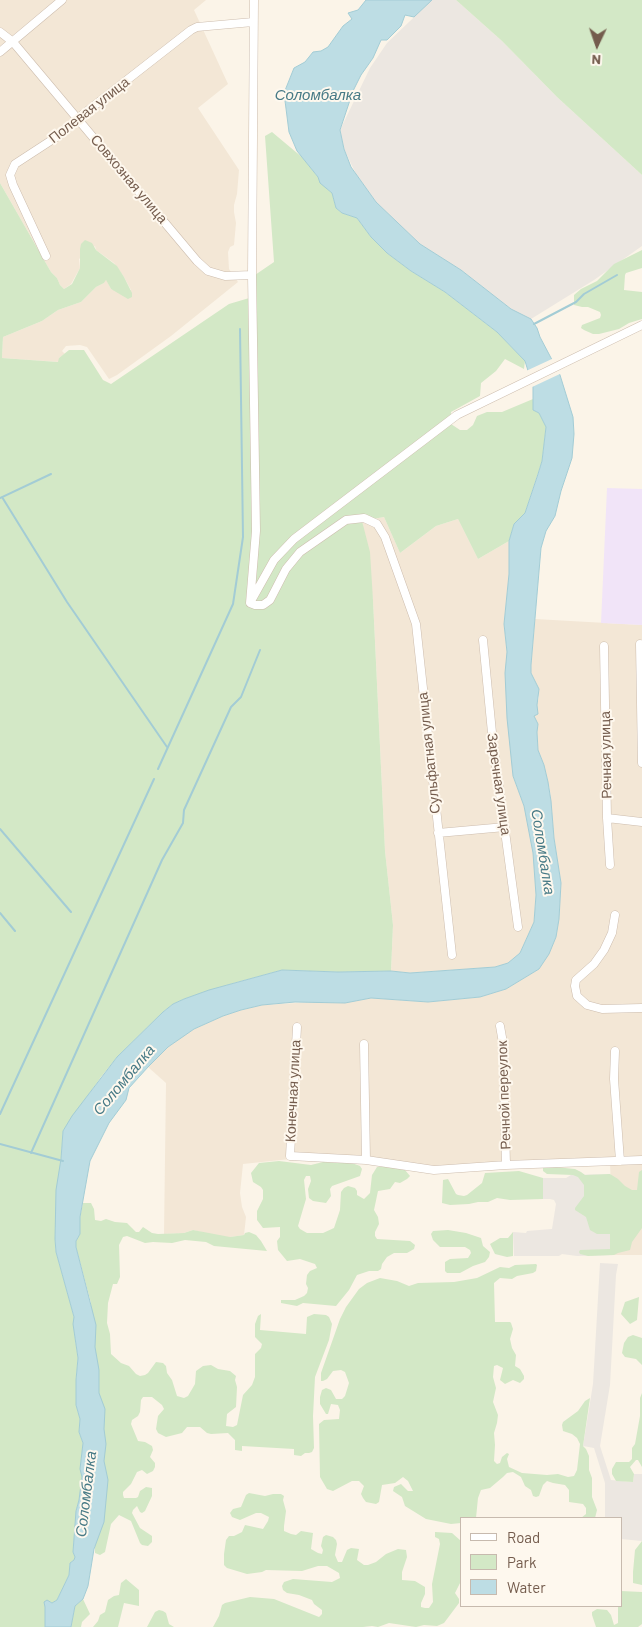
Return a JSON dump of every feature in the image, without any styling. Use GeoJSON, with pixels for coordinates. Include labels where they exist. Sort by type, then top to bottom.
{"type":"FeatureCollection","features":[{"type":"Feature","properties":{"kind":"street"},"geometry":{"type":"LineString","coordinates":[[0,52],[62,0]]}},
{"type":"Feature","properties":{"kind":"street"},"geometry":{"type":"LineString","coordinates":[[250,603],[256,531],[252,275],[254,0]]}},
{"type":"Feature","properties":{"kind":"street","name":"Полевая улица"},"geometry":{"type":"LineString","coordinates":[[46,256],[13,185],[10,175],[11,169],[15,164],[61,134],[77,119],[191,30],[197,27],[253,22]]}},
{"type":"Feature","properties":{"kind":"street","name":"Совхозная улица"},"geometry":{"type":"LineString","coordinates":[[0,32],[13,42],[208,271],[225,276],[252,275]]}},
{"type":"Feature","properties":{"kind":"street"},"geometry":{"type":"LineString","coordinates":[[250,603],[274,560],[294,539],[457,415],[570,358],[642,325]]}},
{"type":"Feature","properties":{"kind":"street","name":"Сульфатная улица"},"geometry":{"type":"LineString","coordinates":[[250,603],[263,605],[270,600],[286,569],[300,552],[346,520],[364,518],[376,524],[385,536],[416,624],[452,955]]}},
{"type":"Feature","properties":{"kind":"street","name":"Заречная улица"},"geometry":{"type":"LineString","coordinates":[[483,640],[493,743],[518,927]]}},
{"type":"Feature","properties":{"kind":"street"},"geometry":{"type":"LineString","coordinates":[[640,644],[642,764]]}},
{"type":"Feature","properties":{"kind":"street","name":"Речная улица"},"geometry":{"type":"LineString","coordinates":[[604,646],[607,818],[610,865]]}},
{"type":"Feature","properties":{"kind":"street"},"geometry":{"type":"LineString","coordinates":[[607,818],[642,822]]}},
{"type":"Feature","properties":{"kind":"street"},"geometry":{"type":"LineString","coordinates":[[438,833],[505,827]]}},
{"type":"Feature","properties":{"kind":"street"},"geometry":{"type":"LineString","coordinates":[[615,915],[612,933],[604,950],[594,964],[576,980],[577,996],[587,1005],[602,1009],[642,1008]]}},
{"type":"Feature","properties":{"kind":"street","name":"Конечная улица"},"geometry":{"type":"LineString","coordinates":[[296,1026],[290,1156],[366,1160]]}},
{"type":"Feature","properties":{"kind":"street","name":"Речной переулок"},"geometry":{"type":"LineString","coordinates":[[500,1026],[503,1043],[506,1165]]}},
{"type":"Feature","properties":{"kind":"street"},"geometry":{"type":"LineString","coordinates":[[364,1044],[366,1160],[434,1170],[506,1165],[642,1160]]}},
{"type":"Feature","properties":{"kind":"street"},"geometry":{"type":"LineString","coordinates":[[615,1051],[614,1078],[620,1161]]}},
{"type":"Feature","properties":{"kind":"shaded area"},"geometry":{"type":"Polygon","coordinates":[[[0,0],[206,0],[194,10],[228,84],[198,108],[239,170],[234,205],[236,223],[234,245],[230,247],[228,252],[229,269],[238,282],[171,336],[109,379],[87,347],[80,345],[66,346],[62,351],[65,354],[59,358],[59,362],[2,358],[3,337],[42,321],[58,310],[81,302],[96,287],[104,283],[106,279],[111,289],[116,291],[131,290],[114,263],[96,250],[95,246],[79,259],[80,268],[71,284],[64,289],[51,272],[0,183],[0,0]]]}},
{"type":"Feature","properties":{"kind":"shaded area"},"geometry":{"type":"Polygon","coordinates":[[[432,0],[456,0],[502,41],[557,97],[642,175],[642,246],[594,280],[531,319],[511,309],[461,270],[420,244],[376,202],[356,174],[344,149],[340,130],[370,68],[387,43],[432,0]]]}},
{"type":"Feature","properties":{"kind":"shaded area"},"geometry":{"type":"Polygon","coordinates":[[[607,488],[642,489],[642,625],[601,623],[607,488]]]}},
{"type":"Feature","properties":{"kind":"shaded area"},"geometry":{"type":"Polygon","coordinates":[[[384,517],[400,553],[436,526],[458,519],[478,559],[509,541],[509,574],[504,624],[513,776],[524,806],[528,824],[533,853],[536,895],[534,922],[520,953],[508,963],[495,967],[410,973],[391,971],[393,925],[385,851],[373,600],[362,521],[384,517]]]}},
{"type":"Feature","properties":{"kind":"shaded area"},"geometry":{"type":"Polygon","coordinates":[[[535,619],[642,625],[642,1255],[614,1255],[610,1164],[505,1168],[444,1173],[365,1163],[290,1159],[243,1164],[240,1193],[246,1217],[244,1235],[221,1237],[193,1230],[184,1233],[164,1234],[166,1083],[148,1067],[168,1047],[184,1035],[223,1016],[262,1005],[314,1002],[345,1003],[371,998],[428,1002],[480,997],[506,989],[539,969],[549,953],[556,937],[561,883],[554,838],[550,791],[544,765],[538,750],[538,724],[534,716],[538,714],[537,705],[539,697],[539,689],[531,673],[535,619]]]}},
{"type":"Feature","properties":{"kind":"shaded area"},"geometry":{"type":"Polygon","coordinates":[[[610,1174],[614,1255],[577,1256],[562,1254],[559,1256],[514,1256],[513,1232],[526,1233],[527,1231],[552,1229],[556,1204],[554,1200],[543,1199],[543,1178],[610,1174]]]}},
{"type":"Feature","properties":{"kind":"shaded area"},"geometry":{"type":"Polygon","coordinates":[[[600,1263],[618,1264],[610,1385],[600,1446],[611,1480],[633,1482],[634,1474],[642,1474],[642,1541],[622,1539],[622,1517],[605,1517],[605,1483],[594,1448],[583,1446],[593,1384],[600,1263]]]}},
{"type":"Feature","properties":{"kind":"green space"},"geometry":{"type":"Polygon","coordinates":[[[456,0],[642,0],[642,175],[557,97],[502,41],[456,0]]]}},
{"type":"Feature","properties":{"kind":"green space"},"geometry":{"type":"Polygon","coordinates":[[[272,132],[303,158],[321,183],[332,193],[336,208],[342,213],[357,218],[371,237],[387,253],[411,271],[445,292],[497,332],[525,361],[524,369],[505,359],[496,371],[481,383],[480,396],[451,412],[451,424],[460,430],[467,430],[473,425],[477,416],[487,412],[502,412],[533,399],[533,410],[539,413],[546,427],[542,461],[525,513],[514,524],[509,541],[478,559],[458,519],[436,526],[400,553],[384,517],[362,521],[370,552],[385,851],[393,925],[391,971],[282,970],[234,983],[173,1004],[117,1057],[63,1131],[55,1239],[56,1252],[74,1317],[78,1358],[76,1405],[80,1419],[79,1432],[83,1443],[80,1469],[82,1479],[76,1511],[73,1552],[75,1557],[70,1563],[69,1575],[57,1600],[44,1604],[46,1607],[45,1627],[0,1627],[0,183],[51,272],[64,289],[72,284],[80,268],[80,249],[81,244],[85,240],[92,243],[96,250],[117,266],[132,293],[132,297],[128,299],[111,289],[106,280],[81,302],[58,310],[42,321],[3,337],[2,358],[58,362],[59,358],[69,350],[84,350],[103,380],[111,384],[229,304],[256,296],[255,275],[274,262],[265,136],[272,132]]]}},
{"type":"Feature","properties":{"kind":"green space"},"geometry":{"type":"Polygon","coordinates":[[[642,250],[642,268],[626,273],[624,290],[642,292],[642,319],[629,323],[619,329],[599,334],[593,334],[581,328],[582,325],[600,318],[601,315],[600,312],[588,307],[574,305],[574,295],[597,281],[614,264],[642,250]]]}},
{"type":"Feature","properties":{"kind":"green space"},"geometry":{"type":"Polygon","coordinates":[[[279,1161],[311,1165],[323,1162],[352,1163],[360,1166],[362,1169],[360,1176],[332,1186],[330,1189],[331,1196],[326,1203],[313,1201],[309,1198],[308,1189],[311,1181],[310,1176],[306,1176],[304,1180],[306,1199],[298,1226],[307,1233],[323,1233],[334,1228],[340,1210],[341,1192],[344,1188],[348,1186],[355,1188],[357,1195],[364,1199],[370,1193],[372,1175],[377,1167],[385,1166],[405,1170],[410,1176],[407,1179],[400,1183],[395,1182],[390,1189],[378,1191],[374,1210],[379,1224],[375,1236],[377,1239],[410,1241],[415,1245],[414,1249],[407,1253],[394,1253],[387,1257],[378,1271],[369,1271],[357,1275],[349,1290],[336,1306],[303,1303],[297,1306],[281,1303],[281,1300],[295,1300],[304,1296],[308,1288],[306,1284],[307,1275],[310,1271],[317,1268],[315,1264],[300,1259],[287,1261],[278,1250],[277,1241],[280,1237],[280,1227],[263,1228],[257,1220],[257,1211],[263,1199],[263,1190],[253,1182],[251,1173],[259,1163],[279,1161]]]}},
{"type":"Feature","properties":{"kind":"green space"},"geometry":{"type":"Polygon","coordinates":[[[543,1168],[575,1169],[585,1175],[610,1174],[632,1190],[637,1190],[639,1172],[642,1170],[642,1228],[632,1242],[630,1250],[614,1255],[588,1256],[580,1254],[580,1250],[610,1249],[610,1234],[597,1234],[590,1230],[586,1217],[575,1210],[584,1196],[584,1185],[578,1177],[573,1175],[547,1174],[543,1171],[543,1168]]]}},
{"type":"Feature","properties":{"kind":"green space"},"geometry":{"type":"Polygon","coordinates":[[[519,1171],[543,1178],[543,1199],[510,1200],[497,1198],[488,1202],[469,1204],[450,1205],[442,1203],[443,1180],[448,1179],[456,1194],[464,1196],[482,1183],[485,1173],[519,1171]]]}},
{"type":"Feature","properties":{"kind":"green space"},"geometry":{"type":"Polygon","coordinates":[[[83,1203],[91,1203],[94,1209],[95,1220],[101,1221],[106,1219],[127,1223],[136,1232],[139,1232],[143,1227],[152,1233],[158,1234],[184,1233],[193,1230],[230,1237],[244,1235],[249,1232],[256,1235],[261,1241],[267,1251],[214,1246],[206,1242],[185,1240],[172,1243],[145,1243],[127,1236],[123,1237],[119,1245],[120,1277],[117,1284],[113,1284],[108,1303],[107,1323],[110,1334],[111,1354],[121,1363],[129,1366],[136,1374],[140,1376],[145,1375],[156,1362],[163,1363],[172,1380],[177,1396],[184,1398],[188,1396],[195,1384],[196,1371],[203,1366],[211,1365],[218,1369],[230,1371],[236,1376],[236,1407],[227,1414],[226,1426],[233,1427],[237,1425],[243,1395],[252,1385],[255,1377],[255,1354],[262,1344],[255,1337],[255,1324],[258,1316],[261,1314],[260,1330],[306,1334],[307,1317],[314,1314],[326,1315],[332,1324],[329,1340],[315,1377],[314,1448],[312,1452],[301,1456],[294,1455],[294,1449],[242,1446],[242,1451],[235,1450],[235,1440],[228,1433],[211,1434],[200,1427],[187,1427],[182,1433],[166,1437],[158,1433],[156,1429],[158,1416],[164,1409],[162,1405],[152,1397],[143,1397],[140,1412],[132,1420],[131,1424],[138,1441],[152,1446],[153,1450],[150,1457],[155,1463],[155,1467],[153,1471],[147,1474],[142,1470],[137,1472],[131,1484],[123,1492],[123,1495],[124,1498],[136,1498],[140,1491],[146,1487],[152,1488],[152,1496],[145,1511],[140,1512],[137,1506],[132,1513],[140,1528],[152,1536],[152,1542],[148,1546],[142,1545],[131,1521],[119,1515],[111,1524],[105,1552],[100,1555],[95,1553],[91,1303],[76,1247],[76,1241],[80,1234],[80,1217],[83,1203]]]}},
{"type":"Feature","properties":{"kind":"green space"},"geometry":{"type":"Polygon","coordinates":[[[448,1230],[481,1238],[483,1246],[490,1252],[489,1257],[485,1262],[460,1273],[447,1273],[445,1271],[445,1262],[450,1259],[468,1258],[471,1253],[465,1247],[440,1247],[433,1240],[431,1234],[433,1231],[448,1230]]]}},
{"type":"Feature","properties":{"kind":"green space"},"geometry":{"type":"Polygon","coordinates":[[[513,1232],[513,1256],[507,1257],[495,1254],[490,1244],[500,1238],[508,1238],[513,1232]]]}},
{"type":"Feature","properties":{"kind":"green space"},"geometry":{"type":"Polygon","coordinates":[[[515,1265],[537,1265],[536,1271],[533,1273],[517,1276],[512,1279],[500,1278],[494,1283],[495,1322],[511,1323],[513,1329],[510,1339],[516,1355],[515,1366],[520,1369],[524,1379],[520,1383],[513,1380],[505,1384],[500,1380],[503,1368],[497,1365],[494,1366],[493,1377],[496,1388],[493,1402],[498,1415],[494,1433],[494,1461],[497,1464],[500,1463],[502,1457],[507,1453],[509,1454],[507,1459],[509,1467],[522,1473],[574,1476],[577,1470],[580,1444],[572,1434],[563,1431],[562,1425],[590,1398],[583,1446],[589,1456],[592,1497],[597,1510],[595,1517],[582,1517],[586,1514],[586,1508],[583,1504],[569,1502],[569,1490],[565,1485],[547,1481],[543,1485],[539,1496],[536,1497],[525,1486],[521,1477],[513,1472],[507,1473],[490,1488],[481,1490],[478,1498],[476,1517],[460,1517],[460,1523],[451,1524],[426,1519],[405,1506],[402,1497],[393,1491],[394,1487],[401,1484],[408,1491],[413,1491],[408,1481],[403,1477],[395,1483],[382,1485],[379,1502],[376,1504],[366,1502],[363,1498],[361,1494],[364,1486],[359,1481],[352,1481],[333,1491],[327,1489],[320,1477],[319,1424],[324,1420],[339,1419],[340,1410],[338,1405],[331,1404],[328,1414],[326,1414],[320,1404],[320,1397],[322,1390],[326,1388],[331,1390],[336,1399],[342,1399],[345,1396],[349,1383],[345,1372],[341,1370],[333,1371],[323,1381],[321,1381],[321,1373],[340,1319],[359,1289],[367,1283],[380,1278],[397,1281],[409,1286],[418,1283],[454,1282],[477,1278],[500,1267],[509,1268],[515,1265]]]}},
{"type":"Feature","properties":{"kind":"green space"},"geometry":{"type":"Polygon","coordinates":[[[639,1297],[637,1320],[630,1324],[621,1314],[625,1302],[639,1297]]]}},
{"type":"Feature","properties":{"kind":"green space"},"geometry":{"type":"Polygon","coordinates":[[[633,1335],[642,1338],[642,1365],[636,1359],[625,1357],[622,1353],[624,1343],[628,1337],[633,1335]]]}},
{"type":"Feature","properties":{"kind":"green space"},"geometry":{"type":"Polygon","coordinates":[[[642,1393],[642,1467],[638,1460],[636,1460],[630,1467],[634,1474],[633,1482],[616,1481],[612,1474],[612,1469],[616,1462],[629,1462],[632,1459],[632,1448],[635,1444],[642,1393]]]}},
{"type":"Feature","properties":{"kind":"green space"},"geometry":{"type":"Polygon","coordinates":[[[249,1493],[265,1496],[281,1494],[284,1496],[283,1500],[286,1511],[284,1531],[296,1535],[301,1531],[313,1533],[311,1549],[322,1554],[323,1537],[326,1535],[333,1537],[337,1544],[335,1555],[338,1562],[342,1562],[347,1550],[351,1548],[359,1549],[357,1560],[364,1565],[376,1562],[386,1554],[398,1549],[406,1550],[407,1557],[402,1572],[402,1580],[415,1581],[425,1587],[421,1607],[425,1608],[429,1608],[433,1602],[432,1584],[440,1544],[439,1539],[435,1537],[435,1532],[452,1533],[460,1540],[460,1583],[455,1593],[459,1603],[444,1623],[437,1626],[424,1625],[416,1627],[389,1623],[378,1627],[213,1627],[222,1605],[250,1597],[274,1599],[319,1617],[322,1614],[322,1610],[312,1600],[287,1593],[283,1590],[284,1582],[293,1579],[332,1582],[340,1578],[339,1573],[327,1566],[318,1566],[302,1571],[266,1570],[247,1574],[227,1568],[224,1565],[224,1554],[226,1540],[229,1536],[242,1532],[245,1525],[263,1529],[268,1521],[269,1517],[261,1513],[256,1513],[240,1520],[232,1517],[230,1513],[233,1509],[241,1507],[246,1495],[249,1493]]]}},
{"type":"Feature","properties":{"kind":"green space"},"geometry":{"type":"Polygon","coordinates":[[[642,1541],[642,1585],[633,1583],[633,1572],[635,1550],[642,1541]]]}},
{"type":"Feature","properties":{"kind":"green space"},"geometry":{"type":"Polygon","coordinates":[[[126,1579],[139,1590],[139,1606],[124,1603],[118,1627],[93,1627],[100,1615],[105,1612],[108,1600],[119,1595],[121,1583],[126,1579]]]}},
{"type":"Feature","properties":{"kind":"green space"},"geometry":{"type":"Polygon","coordinates":[[[622,1591],[642,1592],[642,1624],[638,1627],[596,1627],[592,1612],[597,1609],[607,1610],[611,1615],[614,1625],[618,1623],[618,1607],[622,1607],[622,1591]]]}},
{"type":"Feature","properties":{"kind":"green space"},"geometry":{"type":"Polygon","coordinates":[[[83,1599],[90,1614],[82,1622],[81,1627],[71,1627],[75,1606],[83,1599]]]}},
{"type":"Feature","properties":{"kind":"green space"},"geometry":{"type":"Polygon","coordinates":[[[159,1610],[166,1613],[169,1624],[174,1627],[147,1627],[155,1612],[159,1610]]]}},
{"type":"Feature","properties":{"kind":"water","name":"Соломбалка"},"geometry":{"type":"Polygon","coordinates":[[[366,0],[432,0],[414,17],[405,15],[401,26],[387,40],[381,40],[373,58],[353,91],[340,130],[344,149],[351,167],[376,202],[420,244],[461,270],[511,309],[531,319],[560,375],[573,417],[572,458],[555,516],[546,531],[541,548],[531,665],[531,673],[539,689],[538,714],[534,716],[538,724],[538,750],[548,782],[561,883],[556,937],[549,954],[539,969],[506,989],[480,997],[428,1002],[371,998],[345,1003],[295,1002],[262,1005],[223,1016],[194,1029],[168,1047],[129,1088],[126,1100],[109,1123],[90,1161],[80,1217],[80,1234],[76,1241],[96,1325],[95,1347],[99,1370],[99,1393],[105,1409],[104,1429],[106,1444],[104,1461],[108,1480],[104,1522],[94,1549],[88,1586],[83,1599],[75,1606],[71,1627],[45,1627],[44,1602],[47,1600],[52,1603],[57,1600],[69,1575],[70,1563],[75,1557],[73,1552],[76,1511],[82,1477],[80,1469],[83,1443],[79,1432],[80,1419],[76,1405],[78,1358],[73,1324],[74,1317],[56,1252],[55,1239],[56,1190],[63,1131],[72,1116],[117,1057],[163,1012],[173,1004],[184,999],[209,990],[282,970],[391,971],[410,973],[495,967],[508,963],[520,953],[534,922],[536,895],[533,853],[524,806],[513,776],[507,718],[505,673],[507,652],[504,624],[509,574],[509,541],[514,524],[525,513],[538,474],[542,461],[546,427],[539,413],[533,410],[533,387],[525,361],[497,332],[445,292],[411,271],[387,253],[371,237],[357,218],[342,213],[336,208],[332,193],[320,183],[318,177],[297,151],[289,132],[284,93],[294,68],[305,62],[313,52],[321,51],[328,47],[343,26],[352,19],[348,13],[358,10],[366,0]]]}},
{"type":"Feature","properties":{"kind":"pier"},"geometry":{"type":"Polygon","coordinates":[[[554,358],[562,373],[530,388],[526,371],[554,358]]]}},
{"type":"Feature","properties":{"kind":"waterway"},"geometry":{"type":"LineString","coordinates":[[534,324],[576,302],[584,294],[617,275]]}},
{"type":"Feature","properties":{"kind":"waterway"},"geometry":{"type":"LineString","coordinates":[[158,769],[233,604],[243,537],[240,329]]}},
{"type":"Feature","properties":{"kind":"waterway"},"geometry":{"type":"LineString","coordinates":[[0,498],[51,474]]}},
{"type":"Feature","properties":{"kind":"waterway"},"geometry":{"type":"LineString","coordinates":[[2,497],[67,602],[167,747]]}},
{"type":"Feature","properties":{"kind":"waterway"},"geometry":{"type":"LineString","coordinates":[[31,1153],[162,860],[183,823],[184,810],[231,707],[241,697],[260,650]]}},
{"type":"Feature","properties":{"kind":"waterway"},"geometry":{"type":"LineString","coordinates":[[0,1114],[154,779]]}},
{"type":"Feature","properties":{"kind":"waterway"},"geometry":{"type":"LineString","coordinates":[[0,829],[71,912]]}},
{"type":"Feature","properties":{"kind":"waterway"},"geometry":{"type":"LineString","coordinates":[[0,913],[15,931]]}},
{"type":"Feature","properties":{"kind":"waterway"},"geometry":{"type":"LineString","coordinates":[[0,1144],[63,1161]]}}]}
